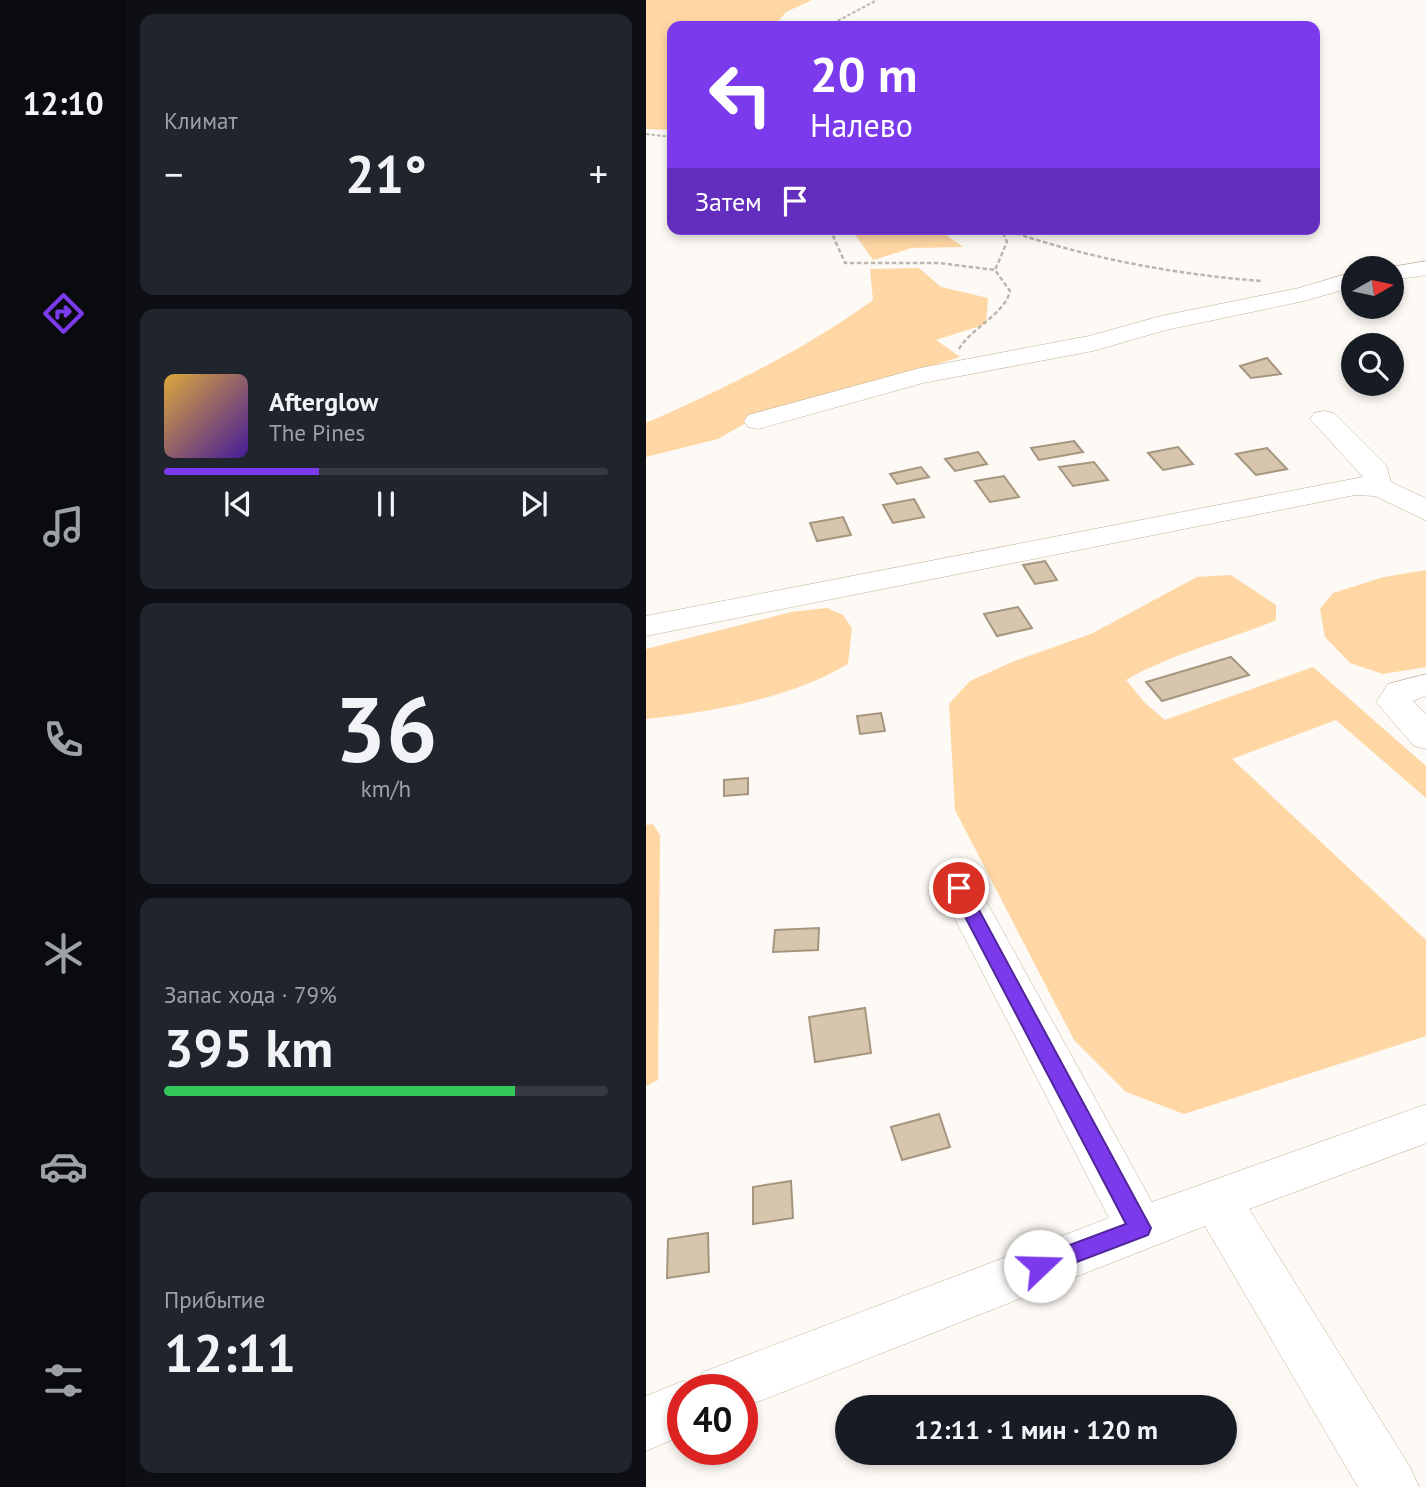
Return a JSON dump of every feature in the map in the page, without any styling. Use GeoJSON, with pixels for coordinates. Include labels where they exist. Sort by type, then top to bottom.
{"type":"FeatureCollection","features":[{"type":"Feature","properties":{"kind":"street"},"geometry":{"type":"LineString","coordinates":[[1404,271],[1426,268]]}},
{"type":"Feature","properties":{"kind":"street"},"geometry":{"type":"LineString","coordinates":[[758,421],[957,368],[1058,351],[1161,323],[1304,294],[1341,283]]}},
{"type":"Feature","properties":{"kind":"street"},"geometry":{"type":"LineString","coordinates":[[1324,419],[1376,471],[1378,479],[1375,485]]}},
{"type":"Feature","properties":{"kind":"street"},"geometry":{"type":"LineString","coordinates":[[646,626],[1375,485],[1389,488],[1426,512]]}},
{"type":"Feature","properties":{"kind":"street"},"geometry":{"type":"LineString","coordinates":[[1426,684],[1400,692],[1394,702],[1426,738]]}},
{"type":"Feature","properties":{"kind":"street"},"geometry":{"type":"LineString","coordinates":[[959,888],[1140,1228]]}},
{"type":"Feature","properties":{"kind":"street"},"geometry":{"type":"LineString","coordinates":[[758,1376],[1140,1228],[1426,1123]]}},
{"type":"Feature","properties":{"kind":"street"},"geometry":{"type":"LineString","coordinates":[[1216,1200],[1390,1487]]}},
{"type":"Feature","properties":{"kind":"street"},"geometry":{"type":"LineString","coordinates":[[646,1424],[667,1414]]}},
{"type":"Feature","properties":{"kind":"path"},"geometry":{"type":"LineString","coordinates":[[837,21],[877,0]]}},
{"type":"Feature","properties":{"kind":"path"},"geometry":{"type":"LineString","coordinates":[[646,134],[667,136]]}},
{"type":"Feature","properties":{"kind":"path"},"geometry":{"type":"LineString","coordinates":[[833,235],[846,263],[939,263],[995,270],[1010,292],[1008,301],[967,335],[959,348],[957,368]]}},
{"type":"Feature","properties":{"kind":"path"},"geometry":{"type":"LineString","coordinates":[[995,270],[1007,242],[1004,235]]}},
{"type":"Feature","properties":{"kind":"path"},"geometry":{"type":"LineString","coordinates":[[1018,235],[1045,245],[1147,269],[1265,281]]}},
{"type":"Feature","properties":{"kind":"shaded area"},"geometry":{"type":"Polygon","coordinates":[[[646,0],[812,0],[786,12],[778,21],[667,21],[667,130],[646,129],[646,0]]]}},
{"type":"Feature","properties":{"kind":"shaded area"},"geometry":{"type":"Polygon","coordinates":[[[855,235],[946,235],[963,247],[912,248],[873,260],[855,235]]]}},
{"type":"Feature","properties":{"kind":"shaded area"},"geometry":{"type":"Polygon","coordinates":[[[919,268],[941,287],[988,298],[986,324],[936,340],[960,357],[839,395],[772,408],[718,439],[646,457],[646,423],[763,368],[819,336],[873,300],[870,269],[919,268]]]}},
{"type":"Feature","properties":{"kind":"shaded area"},"geometry":{"type":"Polygon","coordinates":[[[1426,570],[1426,667],[1383,674],[1350,663],[1325,637],[1320,609],[1333,593],[1384,577],[1426,570]]]}},
{"type":"Feature","properties":{"kind":"shaded area"},"geometry":{"type":"Polygon","coordinates":[[[1231,575],[1276,605],[1276,620],[1180,655],[1126,680],[1145,703],[1165,720],[1313,667],[1426,766],[1426,798],[1336,720],[1232,759],[1426,940],[1426,1036],[1184,1114],[1126,1092],[1074,1040],[955,810],[949,704],[970,681],[1012,662],[1091,634],[1197,577],[1231,575]]]}},
{"type":"Feature","properties":{"kind":"shaded area"},"geometry":{"type":"Polygon","coordinates":[[[827,608],[843,615],[852,628],[848,664],[776,695],[698,712],[646,719],[646,649],[791,612],[827,608]]]}},
{"type":"Feature","properties":{"kind":"shaded area"},"geometry":{"type":"Polygon","coordinates":[[[653,824],[660,835],[658,1080],[646,1086],[646,825],[653,824]]]}},
{"type":"Feature","properties":{"kind":"building"},"geometry":{"type":"Polygon","coordinates":[[[1267,358],[1281,374],[1251,378],[1240,366],[1267,358]]]}},
{"type":"Feature","properties":{"kind":"building"},"geometry":{"type":"Polygon","coordinates":[[[1074,441],[1083,452],[1039,460],[1031,448],[1074,441]]]}},
{"type":"Feature","properties":{"kind":"building"},"geometry":{"type":"Polygon","coordinates":[[[1178,447],[1193,464],[1163,470],[1148,453],[1178,447]]]}},
{"type":"Feature","properties":{"kind":"building"},"geometry":{"type":"Polygon","coordinates":[[[1267,448],[1287,469],[1256,475],[1236,454],[1267,448]]]}},
{"type":"Feature","properties":{"kind":"building"},"geometry":{"type":"Polygon","coordinates":[[[978,452],[987,464],[955,471],[945,459],[978,452]]]}},
{"type":"Feature","properties":{"kind":"building"},"geometry":{"type":"Polygon","coordinates":[[[1094,462],[1108,480],[1073,486],[1059,467],[1094,462]]]}},
{"type":"Feature","properties":{"kind":"building"},"geometry":{"type":"Polygon","coordinates":[[[921,467],[929,477],[897,484],[890,474],[921,467]]]}},
{"type":"Feature","properties":{"kind":"building"},"geometry":{"type":"Polygon","coordinates":[[[1004,476],[1019,497],[990,502],[975,481],[1004,476]]]}},
{"type":"Feature","properties":{"kind":"building"},"geometry":{"type":"Polygon","coordinates":[[[914,499],[924,517],[893,523],[883,505],[914,499]]]}},
{"type":"Feature","properties":{"kind":"building"},"geometry":{"type":"Polygon","coordinates":[[[843,517],[851,535],[817,541],[810,523],[843,517]]]}},
{"type":"Feature","properties":{"kind":"building"},"geometry":{"type":"Polygon","coordinates":[[[1045,561],[1057,580],[1035,584],[1023,565],[1045,561]]]}},
{"type":"Feature","properties":{"kind":"building"},"geometry":{"type":"Polygon","coordinates":[[[1018,607],[1032,628],[997,636],[984,614],[1018,607]]]}},
{"type":"Feature","properties":{"kind":"building"},"geometry":{"type":"Polygon","coordinates":[[[1231,657],[1249,675],[1162,701],[1146,682],[1231,657]]]}},
{"type":"Feature","properties":{"kind":"building"},"geometry":{"type":"Polygon","coordinates":[[[881,713],[885,731],[860,734],[857,716],[881,713]]]}},
{"type":"Feature","properties":{"kind":"building"},"geometry":{"type":"Polygon","coordinates":[[[748,778],[748,794],[724,796],[724,780],[748,778]]]}},
{"type":"Feature","properties":{"kind":"building"},"geometry":{"type":"Polygon","coordinates":[[[819,928],[818,950],[773,952],[775,930],[819,928]]]}},
{"type":"Feature","properties":{"kind":"building"},"geometry":{"type":"Polygon","coordinates":[[[865,1008],[871,1053],[815,1062],[809,1017],[865,1008]]]}},
{"type":"Feature","properties":{"kind":"building"},"geometry":{"type":"Polygon","coordinates":[[[939,1114],[950,1147],[902,1160],[891,1127],[939,1114]]]}},
{"type":"Feature","properties":{"kind":"building"},"geometry":{"type":"Polygon","coordinates":[[[791,1181],[793,1218],[753,1224],[753,1187],[791,1181]]]}},
{"type":"Feature","properties":{"kind":"building"},"geometry":{"type":"Polygon","coordinates":[[[708,1233],[709,1272],[667,1278],[668,1239],[708,1233]]]}},
{"type":"Feature","properties":{"kind":"route"},"geometry":{"type":"LineString","coordinates":[[959,888],[1140,1228],[1040,1266]]}}]}
